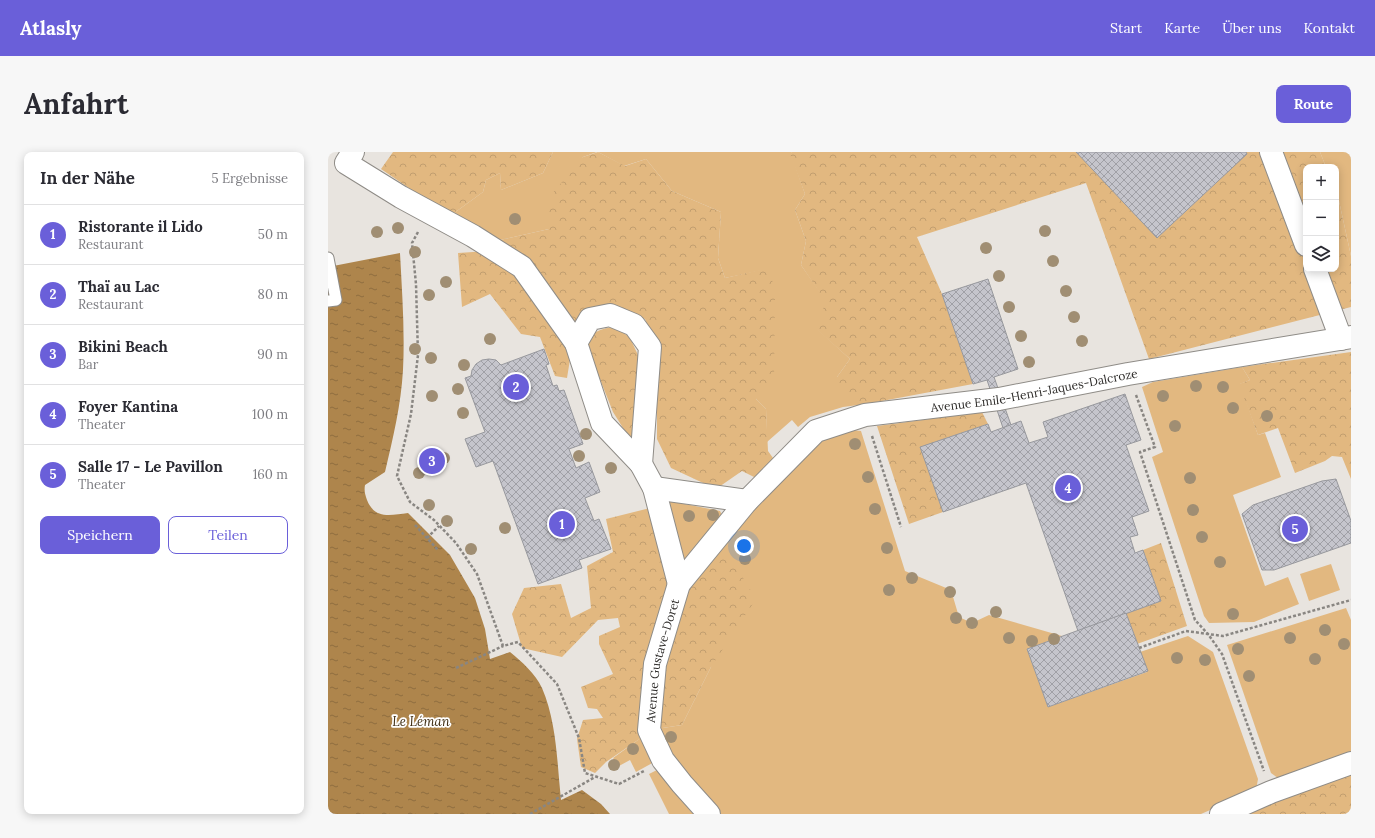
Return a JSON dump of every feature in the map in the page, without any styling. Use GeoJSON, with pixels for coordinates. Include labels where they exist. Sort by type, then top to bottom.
{"type":"FeatureCollection","features":[{"type":"Feature","properties":{"kind":"street"},"geometry":{"type":"LineString","coordinates":[[353,152],[346,163],[401,197],[473,236],[522,267],[576,343],[602,423],[641,464],[654,488],[679,584]]}},
{"type":"Feature","properties":{"kind":"street"},"geometry":{"type":"LineString","coordinates":[[1271,152],[1303,237]]}},
{"type":"Feature","properties":{"kind":"street"},"geometry":{"type":"LineString","coordinates":[[1316,272],[1346,338]]}},
{"type":"Feature","properties":{"kind":"street"},"geometry":{"type":"LineString","coordinates":[[576,343],[590,319],[610,315],[634,325],[650,348],[641,464]]}},
{"type":"Feature","properties":{"kind":"street","name":"Avenue Emile-Henri-Jaques-Dalcroze"},"geometry":{"type":"LineString","coordinates":[[679,584],[747,501],[816,431],[865,415],[999,399],[1128,374],[1346,338]]}},
{"type":"Feature","properties":{"kind":"street"},"geometry":{"type":"LineString","coordinates":[[654,488],[747,501]]}},
{"type":"Feature","properties":{"kind":"street","name":"Avenue Gustave-Doret"},"geometry":{"type":"LineString","coordinates":[[679,584],[655,664],[649,730],[663,760],[709,814]]}},
{"type":"Feature","properties":{"kind":"street"},"geometry":{"type":"LineString","coordinates":[[1221,814],[1271,792],[1351,763]]}},
{"type":"Feature","properties":{"kind":"lane"},"geometry":{"type":"LineString","coordinates":[[328,258],[336,300],[328,301]]}},
{"type":"Feature","properties":{"kind":"path"},"geometry":{"type":"LineString","coordinates":[[429,213],[412,243],[416,284],[418,355],[411,414],[397,476],[410,502],[440,526],[456,544],[477,574],[503,646]]}},
{"type":"Feature","properties":{"kind":"path"},"geometry":{"type":"LineString","coordinates":[[1128,374],[1155,447],[1140,452],[1195,620],[1208,634],[1222,654],[1271,792]]}},
{"type":"Feature","properties":{"kind":"path"},"geometry":{"type":"LineString","coordinates":[[865,415],[901,527]]}},
{"type":"Feature","properties":{"kind":"path"},"geometry":{"type":"LineString","coordinates":[[414,525],[438,550]]}},
{"type":"Feature","properties":{"kind":"path"},"geometry":{"type":"LineString","coordinates":[[427,538],[440,526]]}},
{"type":"Feature","properties":{"kind":"path"},"geometry":{"type":"LineString","coordinates":[[1139,648],[1186,631],[1223,636],[1351,600]]}},
{"type":"Feature","properties":{"kind":"path"},"geometry":{"type":"LineString","coordinates":[[456,668],[503,646],[518,642],[557,684],[579,738],[585,773],[619,784],[663,760]]}},
{"type":"Feature","properties":{"kind":"path"},"geometry":{"type":"LineString","coordinates":[[530,814],[595,776]]}},
{"type":"Feature","properties":{"kind":"green space"},"geometry":{"type":"Polygon","coordinates":[[[393,152],[553,152],[543,173],[501,190],[500,173],[486,180],[483,192],[450,216],[381,169],[393,152]]]}},
{"type":"Feature","properties":{"kind":"green space"},"geometry":{"type":"Polygon","coordinates":[[[553,152],[597,152],[583,157],[549,229],[500,240],[450,216],[483,192],[486,180],[500,173],[501,190],[543,173],[553,152]]]}},
{"type":"Feature","properties":{"kind":"green space"},"geometry":{"type":"Polygon","coordinates":[[[598,152],[792,152],[791,154],[805,194],[795,210],[806,241],[801,265],[827,302],[816,328],[850,359],[837,377],[866,404],[843,407],[810,417],[798,427],[792,420],[767,442],[766,409],[756,399],[768,269],[725,278],[718,258],[721,212],[672,191],[646,159],[624,166],[598,152]]]}},
{"type":"Feature","properties":{"kind":"green space"},"geometry":{"type":"Polygon","coordinates":[[[598,152],[625,166],[646,159],[672,191],[721,212],[718,258],[725,278],[768,268],[775,289],[774,380],[756,399],[766,409],[768,451],[773,458],[758,479],[742,471],[716,489],[671,468],[657,439],[657,348],[645,319],[606,304],[580,313],[575,329],[567,378],[555,376],[540,337],[521,334],[490,294],[462,307],[458,253],[488,251],[500,240],[549,229],[547,200],[583,157],[598,152]]]}},
{"type":"Feature","properties":{"kind":"green space"},"geometry":{"type":"Polygon","coordinates":[[[792,152],[1320,152],[1325,164],[1303,164],[1303,272],[1339,272],[1339,201],[1351,256],[1351,307],[1149,359],[1086,183],[917,237],[942,294],[973,384],[866,404],[837,391],[837,377],[850,359],[815,328],[826,302],[801,265],[806,241],[795,210],[805,194],[790,154],[792,152]]]}},
{"type":"Feature","properties":{"kind":"green space"},"geometry":{"type":"Polygon","coordinates":[[[1320,152],[1351,152],[1351,256],[1339,201],[1339,164],[1325,164],[1320,152]]]}},
{"type":"Feature","properties":{"kind":"green space"},"geometry":{"type":"Polygon","coordinates":[[[616,326],[630,338],[638,355],[637,400],[633,444],[613,412],[588,349],[588,343],[592,334],[600,330],[616,326]]]}},
{"type":"Feature","properties":{"kind":"green space"},"geometry":{"type":"Polygon","coordinates":[[[1351,352],[1351,479],[1342,457],[1332,456],[1325,461],[1295,473],[1278,428],[1258,435],[1239,384],[1250,380],[1242,367],[1351,352]]]}},
{"type":"Feature","properties":{"kind":"green space"},"geometry":{"type":"Polygon","coordinates":[[[1242,367],[1250,380],[1240,384],[1258,435],[1265,433],[1281,477],[1233,495],[1265,586],[1288,577],[1299,604],[1254,622],[1209,623],[1204,616],[1152,457],[1163,452],[1142,387],[1153,382],[1242,367]]]}},
{"type":"Feature","properties":{"kind":"green space"},"geometry":{"type":"Polygon","coordinates":[[[982,412],[988,424],[921,447],[943,512],[909,524],[877,426],[982,412]]]}},
{"type":"Feature","properties":{"kind":"green space"},"geometry":{"type":"Polygon","coordinates":[[[842,429],[861,431],[905,571],[951,590],[959,617],[972,623],[989,615],[1062,636],[1027,649],[1048,707],[1147,672],[1140,652],[1188,636],[1213,652],[1258,779],[1256,790],[1201,814],[720,814],[684,774],[656,729],[682,725],[711,667],[723,545],[820,436],[842,429]]]}},
{"type":"Feature","properties":{"kind":"green space"},"geometry":{"type":"Polygon","coordinates":[[[670,501],[720,511],[723,517],[693,560],[683,559],[665,506],[670,501]]]}},
{"type":"Feature","properties":{"kind":"green space"},"geometry":{"type":"Polygon","coordinates":[[[650,508],[670,582],[723,545],[756,599],[711,667],[682,725],[646,729],[638,740],[606,762],[595,773],[581,767],[577,739],[583,720],[603,718],[597,709],[588,708],[581,687],[613,674],[599,644],[599,636],[620,627],[618,618],[598,620],[562,657],[522,648],[512,614],[524,588],[561,584],[571,618],[591,608],[587,566],[613,552],[606,519],[650,508]]]}},
{"type":"Feature","properties":{"kind":"green space"},"geometry":{"type":"Polygon","coordinates":[[[1161,543],[1187,626],[1137,644],[1126,613],[1161,601],[1143,550],[1161,543]]]}},
{"type":"Feature","properties":{"kind":"green space"},"geometry":{"type":"Polygon","coordinates":[[[1331,564],[1340,590],[1309,601],[1300,574],[1331,564]]]}},
{"type":"Feature","properties":{"kind":"green space"},"geometry":{"type":"Polygon","coordinates":[[[1346,608],[1351,620],[1351,754],[1282,781],[1271,773],[1227,645],[1346,608]]]}},
{"type":"Feature","properties":{"kind":"green space"},"geometry":{"type":"Polygon","coordinates":[[[642,734],[656,761],[636,772],[630,760],[619,766],[613,758],[638,740],[642,734]]]}},
{"type":"Feature","properties":{"kind":"green space"},"geometry":{"type":"Polygon","coordinates":[[[661,768],[699,814],[669,814],[649,774],[661,768]]]}},
{"type":"Feature","properties":{"kind":"green space"},"geometry":{"type":"Polygon","coordinates":[[[1351,769],[1351,814],[1243,814],[1351,769]]]}},
{"type":"Feature","properties":{"kind":"water","name":"Le Léman"},"geometry":{"type":"Polygon","coordinates":[[[400,253],[404,341],[399,409],[385,472],[365,485],[367,500],[374,511],[384,515],[408,513],[450,555],[475,598],[485,629],[490,659],[510,652],[532,673],[542,688],[554,729],[561,800],[582,790],[601,804],[610,814],[328,814],[328,267],[400,253]]]}},
{"type":"Feature","properties":{"kind":"building"},"geometry":{"type":"Polygon","coordinates":[[[1076,152],[1246,152],[1247,154],[1157,238],[1076,152]]]}},
{"type":"Feature","properties":{"kind":"building"},"geometry":{"type":"Polygon","coordinates":[[[988,279],[1018,369],[994,377],[1011,425],[1003,428],[987,380],[973,384],[942,294],[988,279]]]}},
{"type":"Feature","properties":{"kind":"building"},"geometry":{"type":"Polygon","coordinates":[[[544,349],[549,364],[546,365],[553,386],[557,385],[559,391],[564,390],[583,444],[569,449],[576,468],[589,462],[600,492],[585,498],[594,521],[599,519],[611,549],[579,560],[582,568],[538,584],[493,461],[476,467],[465,439],[485,432],[465,378],[471,376],[472,370],[476,364],[482,360],[496,360],[501,365],[544,349]]]}},
{"type":"Feature","properties":{"kind":"building"},"geometry":{"type":"Polygon","coordinates":[[[1125,394],[1141,440],[1126,445],[1149,511],[1132,517],[1138,535],[1130,537],[1135,553],[1143,550],[1161,601],[1078,631],[1026,483],[943,512],[920,447],[988,424],[991,432],[1021,421],[1029,443],[1048,437],[1043,422],[1125,394]]]}},
{"type":"Feature","properties":{"kind":"building"},"geometry":{"type":"Polygon","coordinates":[[[1336,479],[1351,521],[1351,543],[1274,570],[1262,570],[1242,514],[1253,505],[1322,481],[1336,479]]]}},
{"type":"Feature","properties":{"kind":"building"},"geometry":{"type":"Polygon","coordinates":[[[1126,613],[1148,671],[1048,707],[1027,649],[1126,613]]]}},
{"type":"Feature","properties":{"kind":"place","name":"Thaï au Lac"},"geometry":{"type":"Point","coordinates":[516,387]}},
{"type":"Feature","properties":{"kind":"place","name":"Bikini Beach"},"geometry":{"type":"Point","coordinates":[432,461]}},
{"type":"Feature","properties":{"kind":"place","name":"Foyer Kantina"},"geometry":{"type":"Point","coordinates":[1068,488]}},
{"type":"Feature","properties":{"kind":"place","name":"Ristorante il Lido"},"geometry":{"type":"Point","coordinates":[562,524]}},
{"type":"Feature","properties":{"kind":"place","name":"Salle 17 - Le Pavillon"},"geometry":{"type":"Point","coordinates":[1295,529]}}]}
